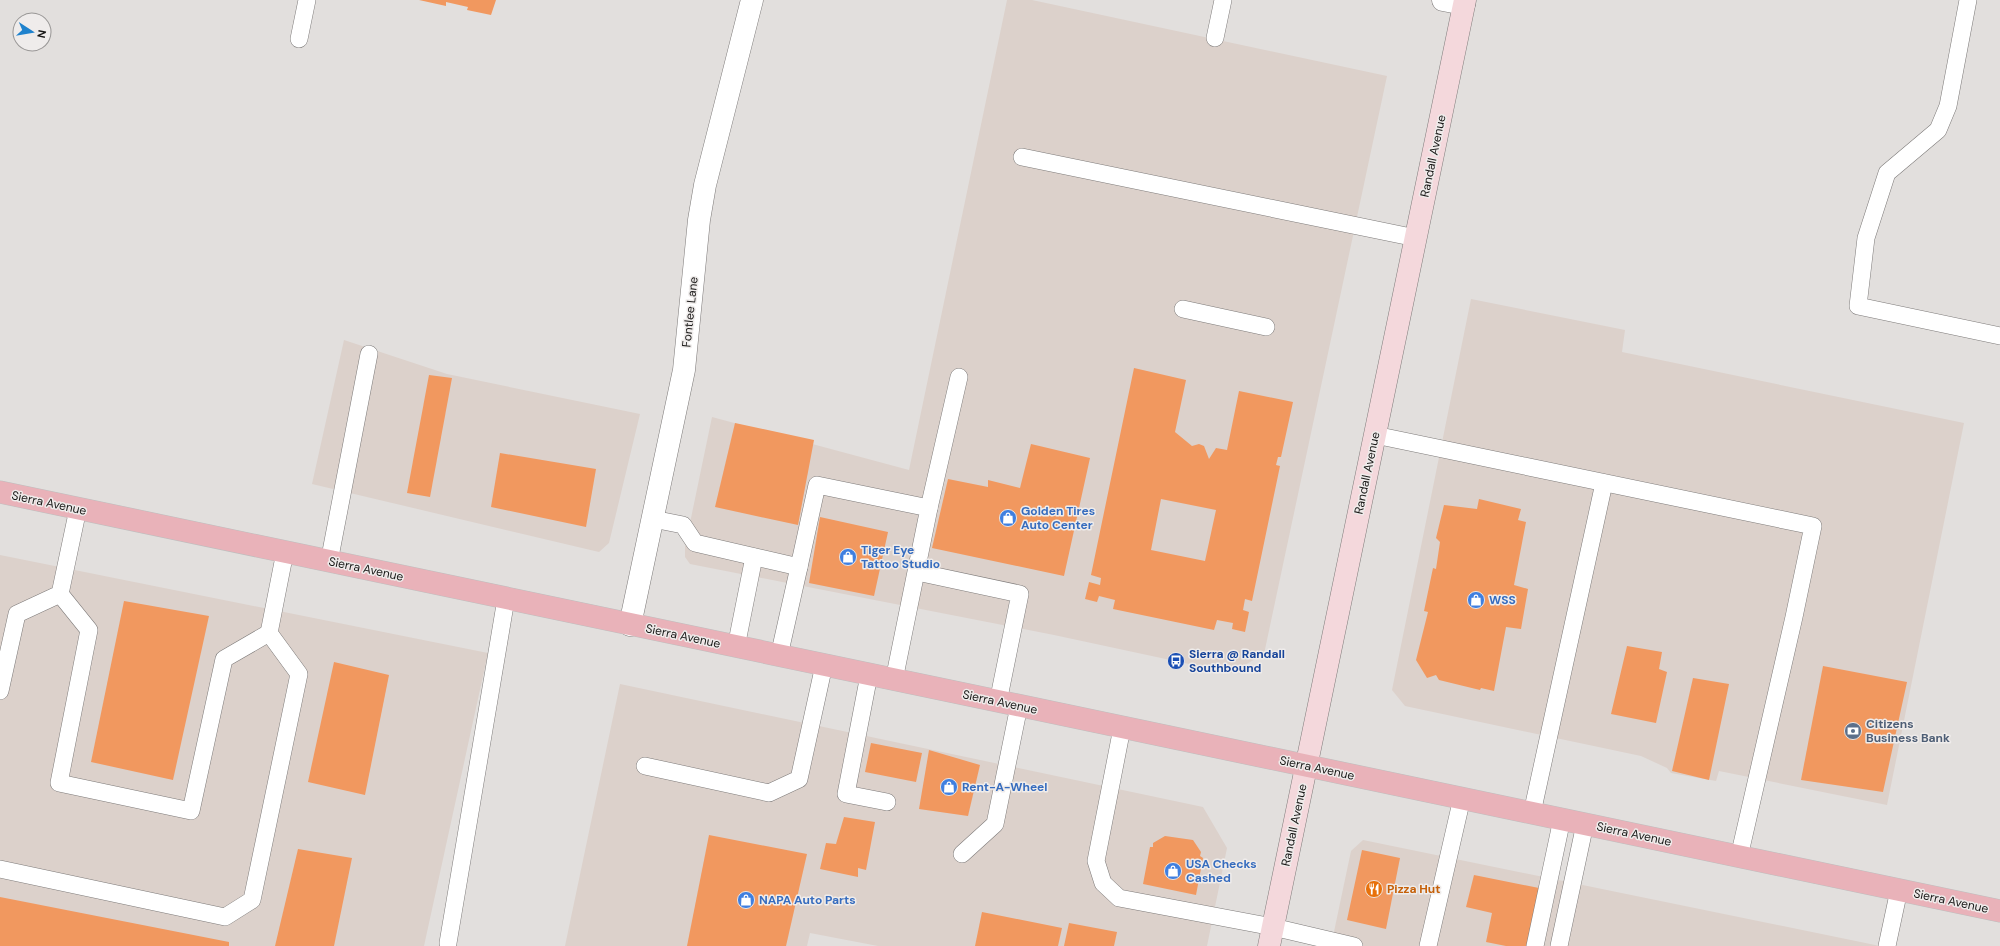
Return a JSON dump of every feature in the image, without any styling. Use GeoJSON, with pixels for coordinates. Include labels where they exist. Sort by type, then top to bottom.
{"type":"FeatureCollection","features":[{"type":"Feature","properties":{"kind":"main road","name":"Sierra Avenue"},"geometry":{"type":"LineString","coordinates":[[0,492],[2000,911]]}},
{"type":"Feature","properties":{"kind":"street","name":"Fontlee Lane"},"geometry":{"type":"LineString","coordinates":[[630,625],[684,370],[699,220],[705,185],[752,0]]}},
{"type":"Feature","properties":{"kind":"street"},"geometry":{"type":"LineString","coordinates":[[1443,0],[1465,2]]}},
{"type":"Feature","properties":{"kind":"street","name":"Randall Avenue"},"geometry":{"type":"LineString","coordinates":[[1271,937],[1465,2]]}},
{"type":"Feature","properties":{"kind":"lane"},"geometry":{"type":"LineString","coordinates":[[299,39],[307,0]]}},
{"type":"Feature","properties":{"kind":"lane"},"geometry":{"type":"LineString","coordinates":[[1215,38],[1223,0]]}},
{"type":"Feature","properties":{"kind":"lane"},"geometry":{"type":"LineString","coordinates":[[1968,0],[1948,106],[1938,130],[1887,173],[1866,238],[1858,306],[2000,336]]}},
{"type":"Feature","properties":{"kind":"lane"},"geometry":{"type":"LineString","coordinates":[[1022,157],[1416,238]]}},
{"type":"Feature","properties":{"kind":"lane"},"geometry":{"type":"LineString","coordinates":[[1183,309],[1266,327]]}},
{"type":"Feature","properties":{"kind":"lane"},"geometry":{"type":"LineString","coordinates":[[329,562],[369,354]]}},
{"type":"Feature","properties":{"kind":"lane"},"geometry":{"type":"LineString","coordinates":[[894,680],[929,508],[958,377]]}},
{"type":"Feature","properties":{"kind":"lane"},"geometry":{"type":"LineString","coordinates":[[1375,435],[1813,526],[1794,617],[1738,856]]}},
{"type":"Feature","properties":{"kind":"lane"},"geometry":{"type":"LineString","coordinates":[[1532,813],[1604,483]]}},
{"type":"Feature","properties":{"kind":"lane"},"geometry":{"type":"LineString","coordinates":[[779,656],[816,485],[929,508]]}},
{"type":"Feature","properties":{"kind":"lane"},"geometry":{"type":"LineString","coordinates":[[60,594],[78,509]]}},
{"type":"Feature","properties":{"kind":"lane"},"geometry":{"type":"LineString","coordinates":[[653,518],[683,525],[695,543],[799,567]]}},
{"type":"Feature","properties":{"kind":"lane"},"geometry":{"type":"LineString","coordinates":[[0,869],[225,917],[252,900],[299,674],[269,632],[285,552]]}},
{"type":"Feature","properties":{"kind":"lane"},"geometry":{"type":"LineString","coordinates":[[736,647],[754,557]]}},
{"type":"Feature","properties":{"kind":"lane"},"geometry":{"type":"LineString","coordinates":[[917,572],[1020,594],[995,824],[962,854]]}},
{"type":"Feature","properties":{"kind":"lane"},"geometry":{"type":"LineString","coordinates":[[60,594],[89,630],[59,783],[191,811],[224,659],[269,632]]}},
{"type":"Feature","properties":{"kind":"lane"},"geometry":{"type":"LineString","coordinates":[[0,691],[17,614],[60,594]]}},
{"type":"Feature","properties":{"kind":"lane"},"geometry":{"type":"LineString","coordinates":[[448,944],[506,599]]}},
{"type":"Feature","properties":{"kind":"lane"},"geometry":{"type":"LineString","coordinates":[[645,766],[768,793],[799,779],[824,665]]}},
{"type":"Feature","properties":{"kind":"lane"},"geometry":{"type":"LineString","coordinates":[[869,675],[846,794],[887,802]]}},
{"type":"Feature","properties":{"kind":"lane"},"geometry":{"type":"LineString","coordinates":[[1122,728],[1096,861],[1103,883],[1119,898],[1271,937],[1354,946]]}},
{"type":"Feature","properties":{"kind":"lane"},"geometry":{"type":"LineString","coordinates":[[1428,946],[1462,798]]}},
{"type":"Feature","properties":{"kind":"lane"},"geometry":{"type":"LineString","coordinates":[[1535,946],[1562,819]]}},
{"type":"Feature","properties":{"kind":"lane"},"geometry":{"type":"LineString","coordinates":[[1559,946],[1585,824]]}},
{"type":"Feature","properties":{"kind":"lane"},"geometry":{"type":"LineString","coordinates":[[1887,946],[1899,890]]}},
{"type":"Feature","properties":{"kind":"shaded area"},"geometry":{"type":"Polygon","coordinates":[[[1007,0],[1032,0],[1387,76],[1264,654],[1231,673],[1054,635],[690,564],[685,557],[685,547],[712,417],[909,470],[1007,0]]]}},
{"type":"Feature","properties":{"kind":"shaded area"},"geometry":{"type":"Polygon","coordinates":[[[1471,299],[1625,330],[1622,352],[1964,423],[1887,805],[1719,771],[1716,781],[1671,773],[1667,768],[1641,756],[1405,706],[1392,690],[1471,299]]]}},
{"type":"Feature","properties":{"kind":"shaded area"},"geometry":{"type":"Polygon","coordinates":[[[344,340],[447,374],[640,414],[609,543],[599,552],[312,484],[344,340]]]}},
{"type":"Feature","properties":{"kind":"shaded area"},"geometry":{"type":"Polygon","coordinates":[[[0,555],[488,653],[424,946],[0,946],[0,555]]]}},
{"type":"Feature","properties":{"kind":"shaded area"},"geometry":{"type":"Polygon","coordinates":[[[620,684],[1203,807],[1227,848],[1207,946],[878,946],[810,933],[807,946],[565,946],[620,684]]]}},
{"type":"Feature","properties":{"kind":"shaded area"},"geometry":{"type":"Polygon","coordinates":[[[1363,840],[1880,946],[1331,946],[1351,851],[1363,840]]]}},
{"type":"Feature","properties":{"kind":"building"},"geometry":{"type":"Polygon","coordinates":[[[419,0],[496,0],[491,15],[467,10],[468,7],[446,2],[446,6],[419,0]]]}},
{"type":"Feature","properties":{"kind":"building"},"geometry":{"type":"Polygon","coordinates":[[[1134,368],[1186,380],[1175,432],[1192,446],[1199,444],[1204,446],[1209,459],[1216,448],[1227,450],[1239,391],[1293,402],[1281,457],[1278,457],[1276,465],[1280,466],[1252,601],[1245,599],[1243,610],[1249,612],[1245,632],[1232,629],[1233,623],[1217,620],[1214,630],[1113,609],[1115,600],[1099,596],[1097,602],[1085,599],[1089,582],[1100,585],[1101,578],[1091,575],[1134,368]],[[1161,499],[1151,550],[1205,561],[1216,510],[1161,499]]]}},
{"type":"Feature","properties":{"kind":"building"},"geometry":{"type":"Polygon","coordinates":[[[429,375],[452,378],[430,497],[407,493],[429,375]]]}},
{"type":"Feature","properties":{"kind":"building"},"geometry":{"type":"Polygon","coordinates":[[[735,423],[814,440],[798,525],[715,507],[735,423]]]}},
{"type":"Feature","properties":{"kind":"building","name":"Golden Tires Auto Center"},"geometry":{"type":"Polygon","coordinates":[[[1031,444],[1090,458],[1064,576],[932,548],[948,479],[988,487],[988,480],[1020,488],[1031,444]]]}},
{"type":"Feature","properties":{"kind":"building"},"geometry":{"type":"Polygon","coordinates":[[[500,453],[596,469],[586,527],[491,507],[500,453]]]}},
{"type":"Feature","properties":{"kind":"building","name":"WSS"},"geometry":{"type":"Polygon","coordinates":[[[1479,499],[1521,509],[1518,520],[1526,522],[1514,585],[1528,589],[1521,629],[1506,627],[1494,691],[1481,688],[1480,690],[1439,680],[1436,675],[1427,678],[1416,660],[1428,612],[1424,611],[1433,568],[1436,569],[1440,542],[1436,538],[1444,505],[1477,509],[1479,499]]]}},
{"type":"Feature","properties":{"kind":"building","name":"Tiger Eye Tattoo Studio"},"geometry":{"type":"Polygon","coordinates":[[[820,517],[888,532],[874,596],[809,583],[820,517]]]}},
{"type":"Feature","properties":{"kind":"building"},"geometry":{"type":"Polygon","coordinates":[[[124,601],[209,616],[173,780],[91,762],[124,601]]]}},
{"type":"Feature","properties":{"kind":"building"},"geometry":{"type":"Polygon","coordinates":[[[1627,646],[1662,652],[1659,669],[1667,672],[1656,723],[1611,714],[1627,646]]]}},
{"type":"Feature","properties":{"kind":"building"},"geometry":{"type":"Polygon","coordinates":[[[334,662],[389,675],[365,795],[308,782],[334,662]]]}},
{"type":"Feature","properties":{"kind":"building","name":"Citizens Business Bank"},"geometry":{"type":"Polygon","coordinates":[[[1823,666],[1907,682],[1883,792],[1801,780],[1823,666]]]}},
{"type":"Feature","properties":{"kind":"building"},"geometry":{"type":"Polygon","coordinates":[[[1693,678],[1729,684],[1709,780],[1672,771],[1693,678]]]}},
{"type":"Feature","properties":{"kind":"building"},"geometry":{"type":"Polygon","coordinates":[[[871,743],[922,753],[916,782],[865,772],[871,743]]]}},
{"type":"Feature","properties":{"kind":"building","name":"Rent-A-Wheel"},"geometry":{"type":"Polygon","coordinates":[[[929,750],[980,765],[968,816],[919,809],[929,750]]]}},
{"type":"Feature","properties":{"kind":"building"},"geometry":{"type":"Polygon","coordinates":[[[844,817],[875,822],[866,870],[858,868],[858,877],[820,869],[826,843],[836,844],[844,817]]]}},
{"type":"Feature","properties":{"kind":"building","name":"NAPA Auto Parts"},"geometry":{"type":"Polygon","coordinates":[[[709,835],[807,854],[786,946],[687,946],[709,835]]]}},
{"type":"Feature","properties":{"kind":"building","name":"USA Checks Cashed"},"geometry":{"type":"Polygon","coordinates":[[[1165,836],[1193,840],[1201,852],[1200,856],[1203,858],[1196,895],[1143,884],[1150,847],[1153,847],[1153,843],[1165,836]]]}},
{"type":"Feature","properties":{"kind":"building"},"geometry":{"type":"Polygon","coordinates":[[[298,849],[352,858],[334,946],[275,946],[298,849]]]}},
{"type":"Feature","properties":{"kind":"building","name":"Pizza Hut"},"geometry":{"type":"Polygon","coordinates":[[[1362,850],[1400,858],[1386,929],[1347,920],[1362,850]]]}},
{"type":"Feature","properties":{"kind":"building"},"geometry":{"type":"Polygon","coordinates":[[[1474,875],[1544,889],[1531,946],[1506,946],[1486,942],[1492,913],[1466,907],[1474,875]]]}},
{"type":"Feature","properties":{"kind":"building"},"geometry":{"type":"Polygon","coordinates":[[[0,897],[229,942],[229,946],[0,946],[0,897]]]}},
{"type":"Feature","properties":{"kind":"building"},"geometry":{"type":"Polygon","coordinates":[[[982,912],[1062,928],[1058,946],[975,946],[982,912]]]}},
{"type":"Feature","properties":{"kind":"building"},"geometry":{"type":"Polygon","coordinates":[[[1069,923],[1117,932],[1114,946],[1064,946],[1069,923]]]}},
{"type":"Feature","properties":{"kind":"place","name":"Golden Tires Auto Center"},"geometry":{"type":"Point","coordinates":[1008,518]}},
{"type":"Feature","properties":{"kind":"place","name":"Tiger Eye Tattoo Studio"},"geometry":{"type":"Point","coordinates":[848,557]}},
{"type":"Feature","properties":{"kind":"place","name":"WSS"},"geometry":{"type":"Point","coordinates":[1476,600]}},
{"type":"Feature","properties":{"kind":"place","name":"Sierra @ Randall Southbound"},"geometry":{"type":"Point","coordinates":[1176,661]}},
{"type":"Feature","properties":{"kind":"place","name":"Citizens Business Bank"},"geometry":{"type":"Point","coordinates":[1853,731]}},
{"type":"Feature","properties":{"kind":"place","name":"Rent-A-Wheel"},"geometry":{"type":"Point","coordinates":[949,787]}},
{"type":"Feature","properties":{"kind":"place","name":"USA Checks Cashed"},"geometry":{"type":"Point","coordinates":[1173,871]}},
{"type":"Feature","properties":{"kind":"place","name":"Pizza Hut"},"geometry":{"type":"Point","coordinates":[1374,889]}},
{"type":"Feature","properties":{"kind":"place","name":"NAPA Auto Parts"},"geometry":{"type":"Point","coordinates":[746,900]}}]}
